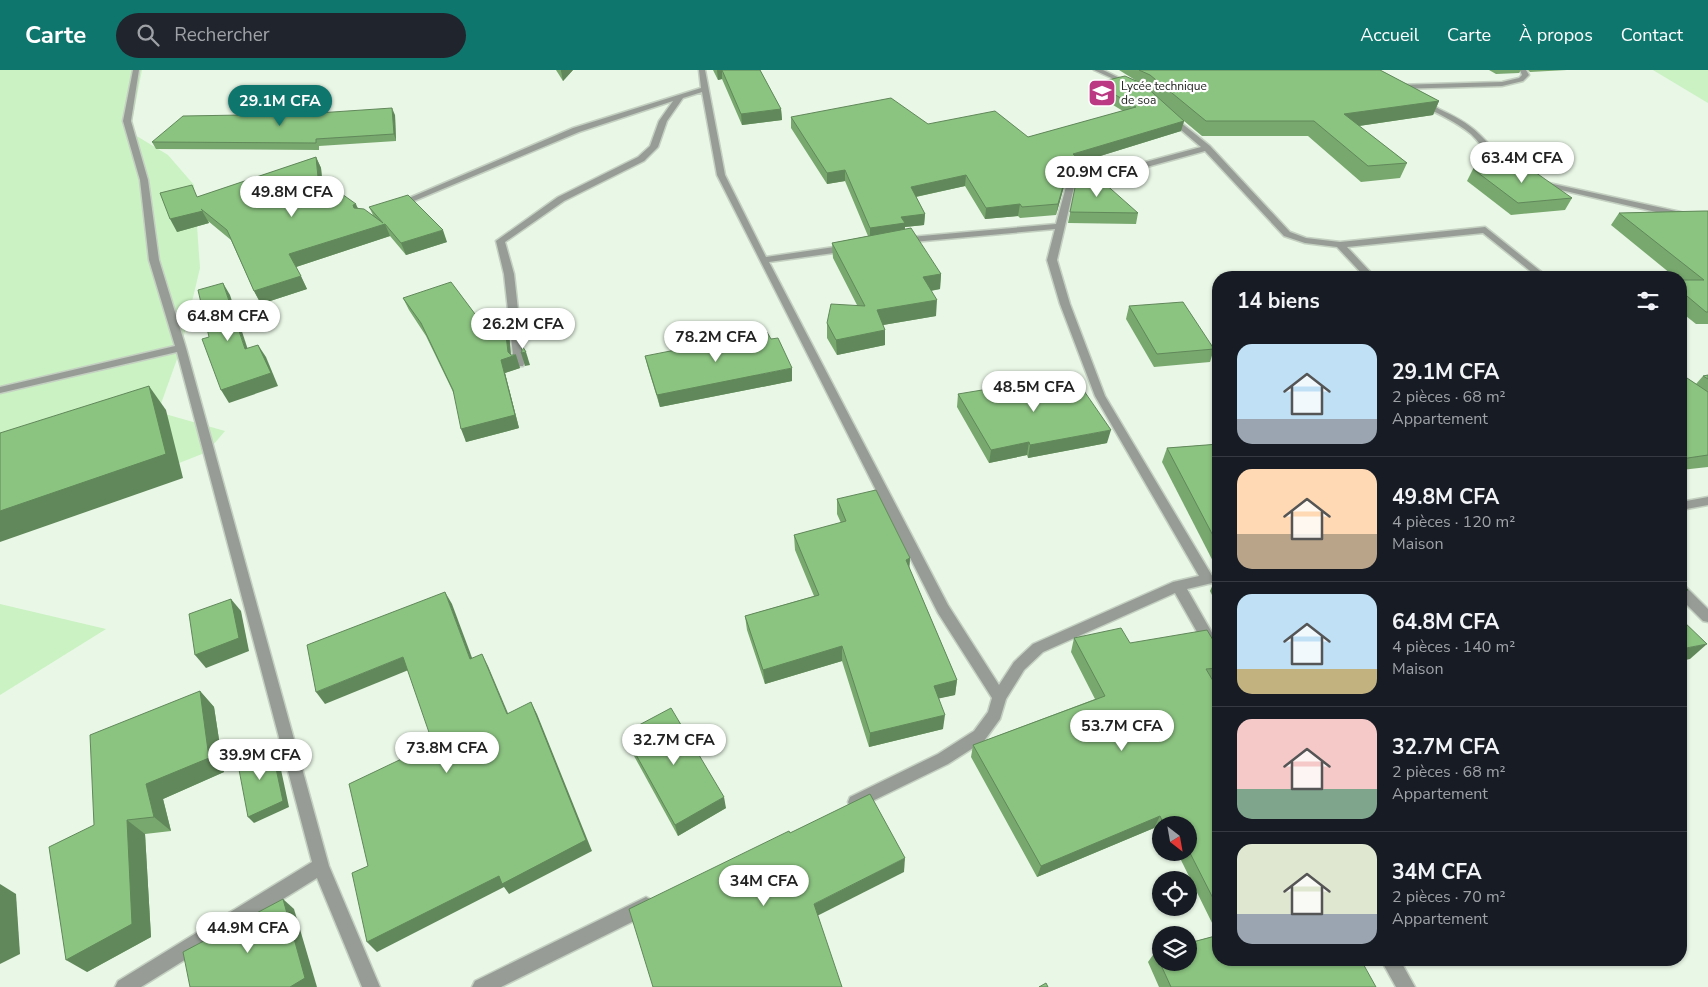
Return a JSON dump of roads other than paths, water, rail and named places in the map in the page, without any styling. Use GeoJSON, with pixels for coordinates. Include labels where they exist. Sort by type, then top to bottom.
{"type":"FeatureCollection","features":[{"type":"Feature","properties":{"kind":"street"},"geometry":{"type":"LineString","coordinates":[[136,70],[126,121],[144,180],[154,260],[181,348],[321,866],[371,987]]}},
{"type":"Feature","properties":{"kind":"street"},"geometry":{"type":"LineString","coordinates":[[702,70],[721,175],[943,610],[999,697]]}},
{"type":"Feature","properties":{"kind":"street"},"geometry":{"type":"LineString","coordinates":[[1097,70],[1139,89]]}},
{"type":"Feature","properties":{"kind":"street"},"geometry":{"type":"LineString","coordinates":[[1407,95],[1391,87],[1502,84],[1520,80],[1526,75],[1523,70]]}},
{"type":"Feature","properties":{"kind":"street"},"geometry":{"type":"LineString","coordinates":[[390,208],[576,130],[705,89]]}},
{"type":"Feature","properties":{"kind":"street"},"geometry":{"type":"LineString","coordinates":[[519,364],[509,274],[500,241],[562,199],[641,160],[654,147],[663,121],[680,97]]}},
{"type":"Feature","properties":{"kind":"street"},"geometry":{"type":"LineString","coordinates":[[1415,99],[1467,128],[1478,137],[1498,163],[1527,177],[1708,222]]}},
{"type":"Feature","properties":{"kind":"street"},"geometry":{"type":"LineString","coordinates":[[1166,112],[1207,148],[1288,234],[1305,240],[1340,244],[1484,230],[1536,271]]}},
{"type":"Feature","properties":{"kind":"street"},"geometry":{"type":"LineString","coordinates":[[1207,148],[1070,185],[1052,260],[1100,396],[1212,577]]}},
{"type":"Feature","properties":{"kind":"street"},"geometry":{"type":"LineString","coordinates":[[894,241],[1061,226]]}},
{"type":"Feature","properties":{"kind":"street"},"geometry":{"type":"LineString","coordinates":[[1340,244],[1365,271]]}},
{"type":"Feature","properties":{"kind":"street"},"geometry":{"type":"LineString","coordinates":[[763,260],[857,246]]}},
{"type":"Feature","properties":{"kind":"street"},"geometry":{"type":"LineString","coordinates":[[0,390],[181,348]]}},
{"type":"Feature","properties":{"kind":"street"},"geometry":{"type":"LineString","coordinates":[[1687,505],[1708,501]]}},
{"type":"Feature","properties":{"kind":"street"},"geometry":{"type":"LineString","coordinates":[[846,807],[943,759],[979,736],[995,714],[999,697],[1019,666],[1038,648],[1178,586],[1212,579]]}},
{"type":"Feature","properties":{"kind":"street"},"geometry":{"type":"LineString","coordinates":[[1178,586],[1212,646]]}},
{"type":"Feature","properties":{"kind":"street"},"geometry":{"type":"LineString","coordinates":[[1687,597],[1708,617]]}},
{"type":"Feature","properties":{"kind":"street"},"geometry":{"type":"LineString","coordinates":[[124,987],[321,866]]}},
{"type":"Feature","properties":{"kind":"street"},"geometry":{"type":"LineString","coordinates":[[481,987],[659,899]]}},
{"type":"Feature","properties":{"kind":"street"},"geometry":{"type":"LineString","coordinates":[[1394,966],[1406,987]]}},
{"type":"Feature","properties":{"kind":"place","name":"Lycée technique de soa"},"geometry":{"type":"Point","coordinates":[1102,93]}}]}
